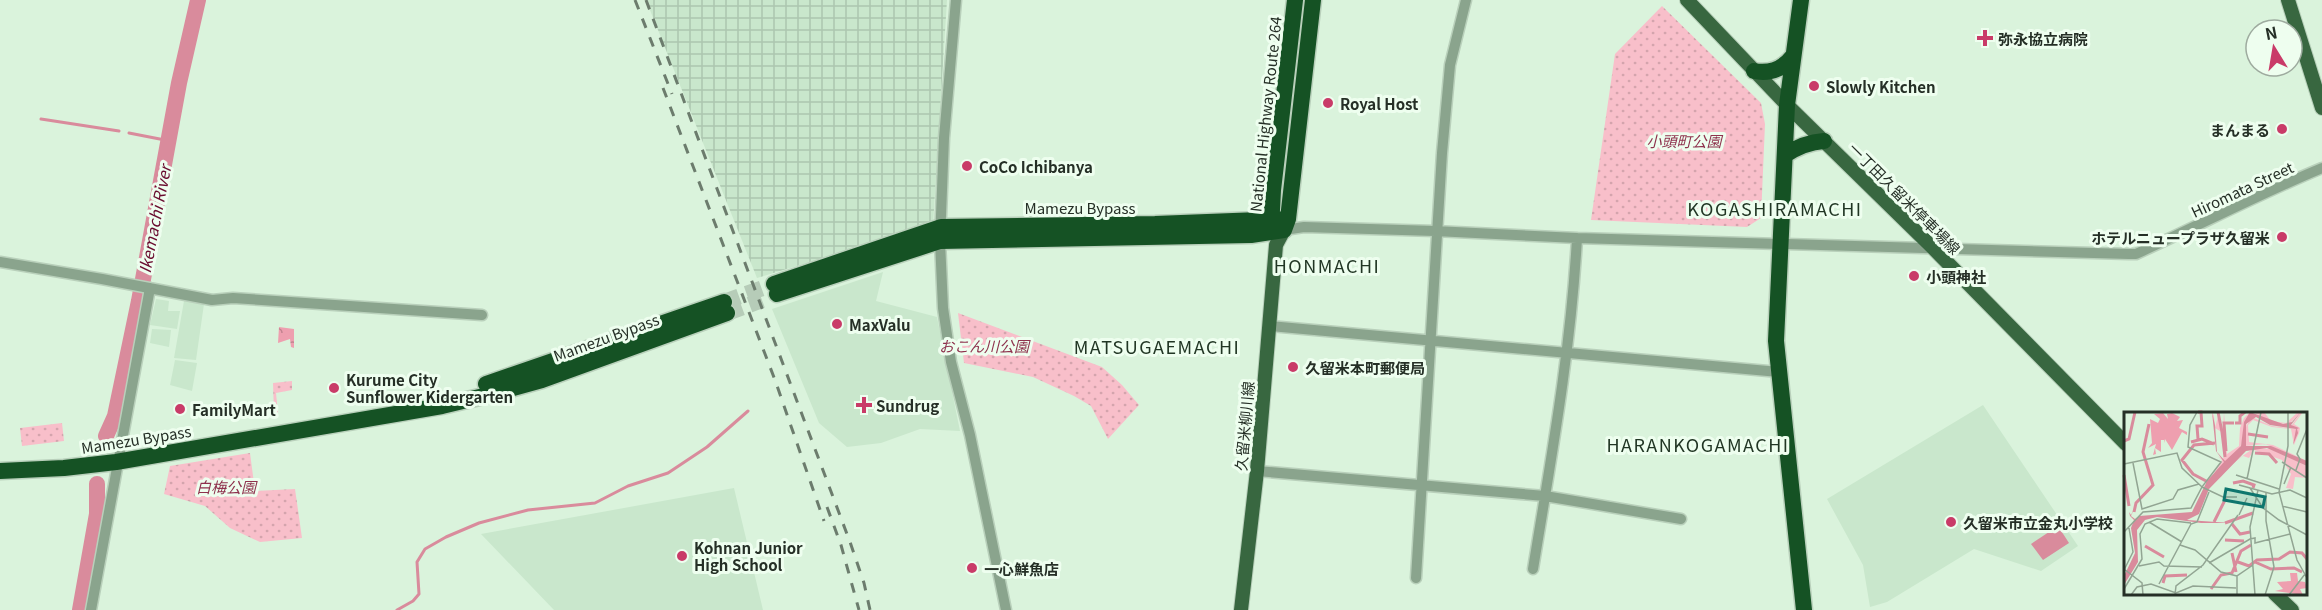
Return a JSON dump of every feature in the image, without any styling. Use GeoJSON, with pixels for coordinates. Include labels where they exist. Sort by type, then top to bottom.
{"type":"FeatureCollection","features":[{"type":"Feature","properties":{"kind":"highway","name":"National Highway Route 264"},"geometry":{"type":"LineString","coordinates":[[1278,229],[1273,190],[1295,0]]}},
{"type":"Feature","properties":{"kind":"highway"},"geometry":{"type":"LineString","coordinates":[[1278,229],[1313,0]]}},
{"type":"Feature","properties":{"kind":"highway"},"geometry":{"type":"LineString","coordinates":[[1801,0],[1787,105],[1776,341],[1804,610]]}},
{"type":"Feature","properties":{"kind":"highway"},"geometry":{"type":"LineString","coordinates":[[1754,71],[1771,71],[1787,63],[1793,56]]}},
{"type":"Feature","properties":{"kind":"highway"},"geometry":{"type":"LineString","coordinates":[[1785,155],[1793,149],[1812,142],[1824,141]]}},
{"type":"Feature","properties":{"kind":"highway","name":"Mamezu Bypass"},"geometry":{"type":"LineString","coordinates":[[776,289],[941,234],[1251,235],[1278,229]]}},
{"type":"Feature","properties":{"kind":"highway","name":"Mamezu Bypass"},"geometry":{"type":"LineString","coordinates":[[0,471],[40,470],[431,408],[542,380],[725,308]]}},
{"type":"Feature","properties":{"kind":"highway","name":"Mamezu Bypass"},"geometry":{"type":"LineString","coordinates":[[0,461],[117,457]]}},
{"type":"Feature","properties":{"kind":"main road","name":"一丁田久留米停車場線"},"geometry":{"type":"LineString","coordinates":[[1687,0],[1787,105],[2124,442]]}},
{"type":"Feature","properties":{"kind":"main road"},"geometry":{"type":"LineString","coordinates":[[2288,0],[2322,108]]}},
{"type":"Feature","properties":{"kind":"main road","name":"久留米柳川線"},"geometry":{"type":"LineString","coordinates":[[1241,610],[1257,471],[1278,229]]}},
{"type":"Feature","properties":{"kind":"main road"},"geometry":{"type":"LineString","coordinates":[[2276,595],[2292,610]]}},
{"type":"Feature","properties":{"kind":"street"},"geometry":{"type":"LineString","coordinates":[[956,0],[944,138],[941,234],[943,308],[951,362],[970,435],[1006,610]]}},
{"type":"Feature","properties":{"kind":"street"},"geometry":{"type":"LineString","coordinates":[[1416,578],[1436,231],[1450,65],[1466,0]]}},
{"type":"Feature","properties":{"kind":"street","name":"Hiromata Street"},"geometry":{"type":"LineString","coordinates":[[1278,229],[1304,227],[1578,238],[2102,255],[2136,254],[2322,168]]}},
{"type":"Feature","properties":{"kind":"street"},"geometry":{"type":"LineString","coordinates":[[1533,569],[1568,352],[1578,238]]}},
{"type":"Feature","properties":{"kind":"street"},"geometry":{"type":"LineString","coordinates":[[0,262],[212,300],[233,298],[482,315]]}},
{"type":"Feature","properties":{"kind":"street"},"geometry":{"type":"LineString","coordinates":[[91,610],[117,457],[150,288]]}},
{"type":"Feature","properties":{"kind":"street"},"geometry":{"type":"LineString","coordinates":[[1269,326],[1779,372]]}},
{"type":"Feature","properties":{"kind":"street"},"geometry":{"type":"LineString","coordinates":[[1257,471],[1545,496],[1681,519]]}},
{"type":"Feature","properties":{"kind":"shaded area"},"geometry":{"type":"Polygon","coordinates":[[[646,0],[947,0],[933,225],[757,278],[646,0]]]}},
{"type":"Feature","properties":{"kind":"shaded area"},"geometry":{"type":"Polygon","coordinates":[[[883,272],[876,301],[937,317],[960,431],[920,429],[881,443],[847,447],[819,423],[772,309],[883,272]]]}},
{"type":"Feature","properties":{"kind":"shaded area"},"geometry":{"type":"Polygon","coordinates":[[[156,299],[169,301],[168,311],[180,311],[177,329],[150,325],[156,299]]]}},
{"type":"Feature","properties":{"kind":"shaded area"},"geometry":{"type":"Polygon","coordinates":[[[184,301],[204,304],[196,360],[174,358],[184,301]]]}},
{"type":"Feature","properties":{"kind":"shaded area"},"geometry":{"type":"Polygon","coordinates":[[[152,329],[171,330],[169,347],[150,343],[152,329]]]}},
{"type":"Feature","properties":{"kind":"shaded area"},"geometry":{"type":"Polygon","coordinates":[[[175,360],[197,363],[192,391],[170,385],[175,360]]]}},
{"type":"Feature","properties":{"kind":"shaded area","name":"久留米市立金丸小学校"},"geometry":{"type":"Polygon","coordinates":[[[1983,405],[2078,546],[2041,571],[1974,549],[1887,602],[1870,607],[1863,565],[1827,499],[1983,405]]]}},
{"type":"Feature","properties":{"kind":"shaded area"},"geometry":{"type":"Polygon","coordinates":[[[734,488],[763,610],[554,610],[481,534],[734,488]]]}},
{"type":"Feature","properties":{"kind":"shaded area"},"geometry":{"type":"Polygon","coordinates":[[[2058,526],[2069,543],[2043,560],[2031,544],[2058,526]]]}},
{"type":"Feature","properties":{"kind":"green space","name":"小頭町公園"},"geometry":{"type":"Polygon","coordinates":[[[1662,6],[1761,103],[1765,124],[1761,218],[1747,227],[1591,220],[1615,54],[1662,6]]]}},
{"type":"Feature","properties":{"kind":"green space","name":"おこん川公園"},"geometry":{"type":"Polygon","coordinates":[[[958,313],[1102,367],[1139,405],[1108,439],[1091,406],[1074,396],[1033,377],[964,363],[958,313]]]}},
{"type":"Feature","properties":{"kind":"green space"},"geometry":{"type":"Polygon","coordinates":[[[279,327],[294,329],[294,348],[291,347],[290,339],[278,343],[279,327]]]}},
{"type":"Feature","properties":{"kind":"green space"},"geometry":{"type":"Polygon","coordinates":[[[292,381],[292,390],[276,393],[278,413],[274,413],[273,383],[292,381]]]}},
{"type":"Feature","properties":{"kind":"green space"},"geometry":{"type":"Polygon","coordinates":[[[62,423],[64,441],[22,446],[20,428],[62,423]]]}},
{"type":"Feature","properties":{"kind":"green space","name":"白梅公園"},"geometry":{"type":"Polygon","coordinates":[[[250,453],[255,491],[295,489],[302,538],[260,542],[230,528],[205,506],[164,494],[170,466],[250,453]]]}},
{"type":"Feature","properties":{"kind":"waterway","name":"Ikemachi River"},"geometry":{"type":"LineString","coordinates":[[106,436],[115,416],[139,301],[179,83],[198,0]]}},
{"type":"Feature","properties":{"kind":"waterway"},"geometry":{"type":"LineString","coordinates":[[41,119],[119,131]]}},
{"type":"Feature","properties":{"kind":"waterway"},"geometry":{"type":"LineString","coordinates":[[129,133],[170,141]]}},
{"type":"Feature","properties":{"kind":"waterway"},"geometry":{"type":"LineString","coordinates":[[397,610],[413,601],[419,594],[417,562],[425,549],[446,537],[479,523],[528,510],[595,503],[628,486],[668,473],[707,447],[748,411]]}},
{"type":"Feature","properties":{"kind":"waterway","name":"Ikemachi River"},"geometry":{"type":"LineString","coordinates":[[80,610],[97,514],[97,484]]}},
{"type":"Feature","properties":{"kind":"tunnel"},"geometry":{"type":"LineString","coordinates":[[724,302],[774,284]]}},
{"type":"Feature","properties":{"kind":"tunnel"},"geometry":{"type":"LineString","coordinates":[[727,313],[762,300]]}},
{"type":"Feature","properties":{"kind":"railway"},"geometry":{"type":"LineString","coordinates":[[635,0],[672,94]]}},
{"type":"Feature","properties":{"kind":"railway"},"geometry":{"type":"LineString","coordinates":[[646,0],[850,542],[864,583],[870,610]]}},
{"type":"Feature","properties":{"kind":"railway"},"geometry":{"type":"LineString","coordinates":[[663,88],[775,380],[824,521]]}},
{"type":"Feature","properties":{"kind":"railway"},"geometry":{"type":"LineString","coordinates":[[827,507],[841,545],[859,610]]}},
{"type":"Feature","properties":{"kind":"place","name":"弥永協立病院"},"geometry":{"type":"Point","coordinates":[1985,38]}},
{"type":"Feature","properties":{"kind":"place","name":"Slowly Kitchen"},"geometry":{"type":"Point","coordinates":[1814,86]}},
{"type":"Feature","properties":{"kind":"place","name":"Royal Host"},"geometry":{"type":"Point","coordinates":[1328,103]}},
{"type":"Feature","properties":{"kind":"place","name":"まんまる"},"geometry":{"type":"Point","coordinates":[2282,129]}},
{"type":"Feature","properties":{"kind":"place","name":"CoCo Ichibanya"},"geometry":{"type":"Point","coordinates":[967,166]}},
{"type":"Feature","properties":{"kind":"place","name":"ホテルニュープラザ久留米"},"geometry":{"type":"Point","coordinates":[2282,237]}},
{"type":"Feature","properties":{"kind":"place","name":"小頭神社"},"geometry":{"type":"Point","coordinates":[1914,276]}},
{"type":"Feature","properties":{"kind":"place","name":"MaxValu"},"geometry":{"type":"Point","coordinates":[837,324]}},
{"type":"Feature","properties":{"kind":"place","name":"久留米本町郵便局"},"geometry":{"type":"Point","coordinates":[1293,367]}},
{"type":"Feature","properties":{"kind":"place","name":"Kurume City Sunflower Kidergarten"},"geometry":{"type":"Point","coordinates":[334,388]}},
{"type":"Feature","properties":{"kind":"place","name":"Sundrug"},"geometry":{"type":"Point","coordinates":[864,405]}},
{"type":"Feature","properties":{"kind":"place","name":"FamilyMart"},"geometry":{"type":"Point","coordinates":[180,409]}},
{"type":"Feature","properties":{"kind":"place","name":"久留米市立金丸小学校"},"geometry":{"type":"Point","coordinates":[1951,522]}},
{"type":"Feature","properties":{"kind":"place","name":"Kohnan Junior High School"},"geometry":{"type":"Point","coordinates":[682,556]}},
{"type":"Feature","properties":{"kind":"place","name":"一心鮮魚店"},"geometry":{"type":"Point","coordinates":[972,568]}},
{"type":"Feature","properties":{"kind":"district","name":"KOGASHIRAMACHI"},"geometry":{"type":"Point","coordinates":[1775,208]}},
{"type":"Feature","properties":{"kind":"district","name":"HONMACHI"},"geometry":{"type":"Point","coordinates":[1327,265]}},
{"type":"Feature","properties":{"kind":"district","name":"MATSUGAEMACHI"},"geometry":{"type":"Point","coordinates":[1157,346]}},
{"type":"Feature","properties":{"kind":"district","name":"HARANKOGAMACHI"},"geometry":{"type":"Point","coordinates":[1698,444]}}]}
